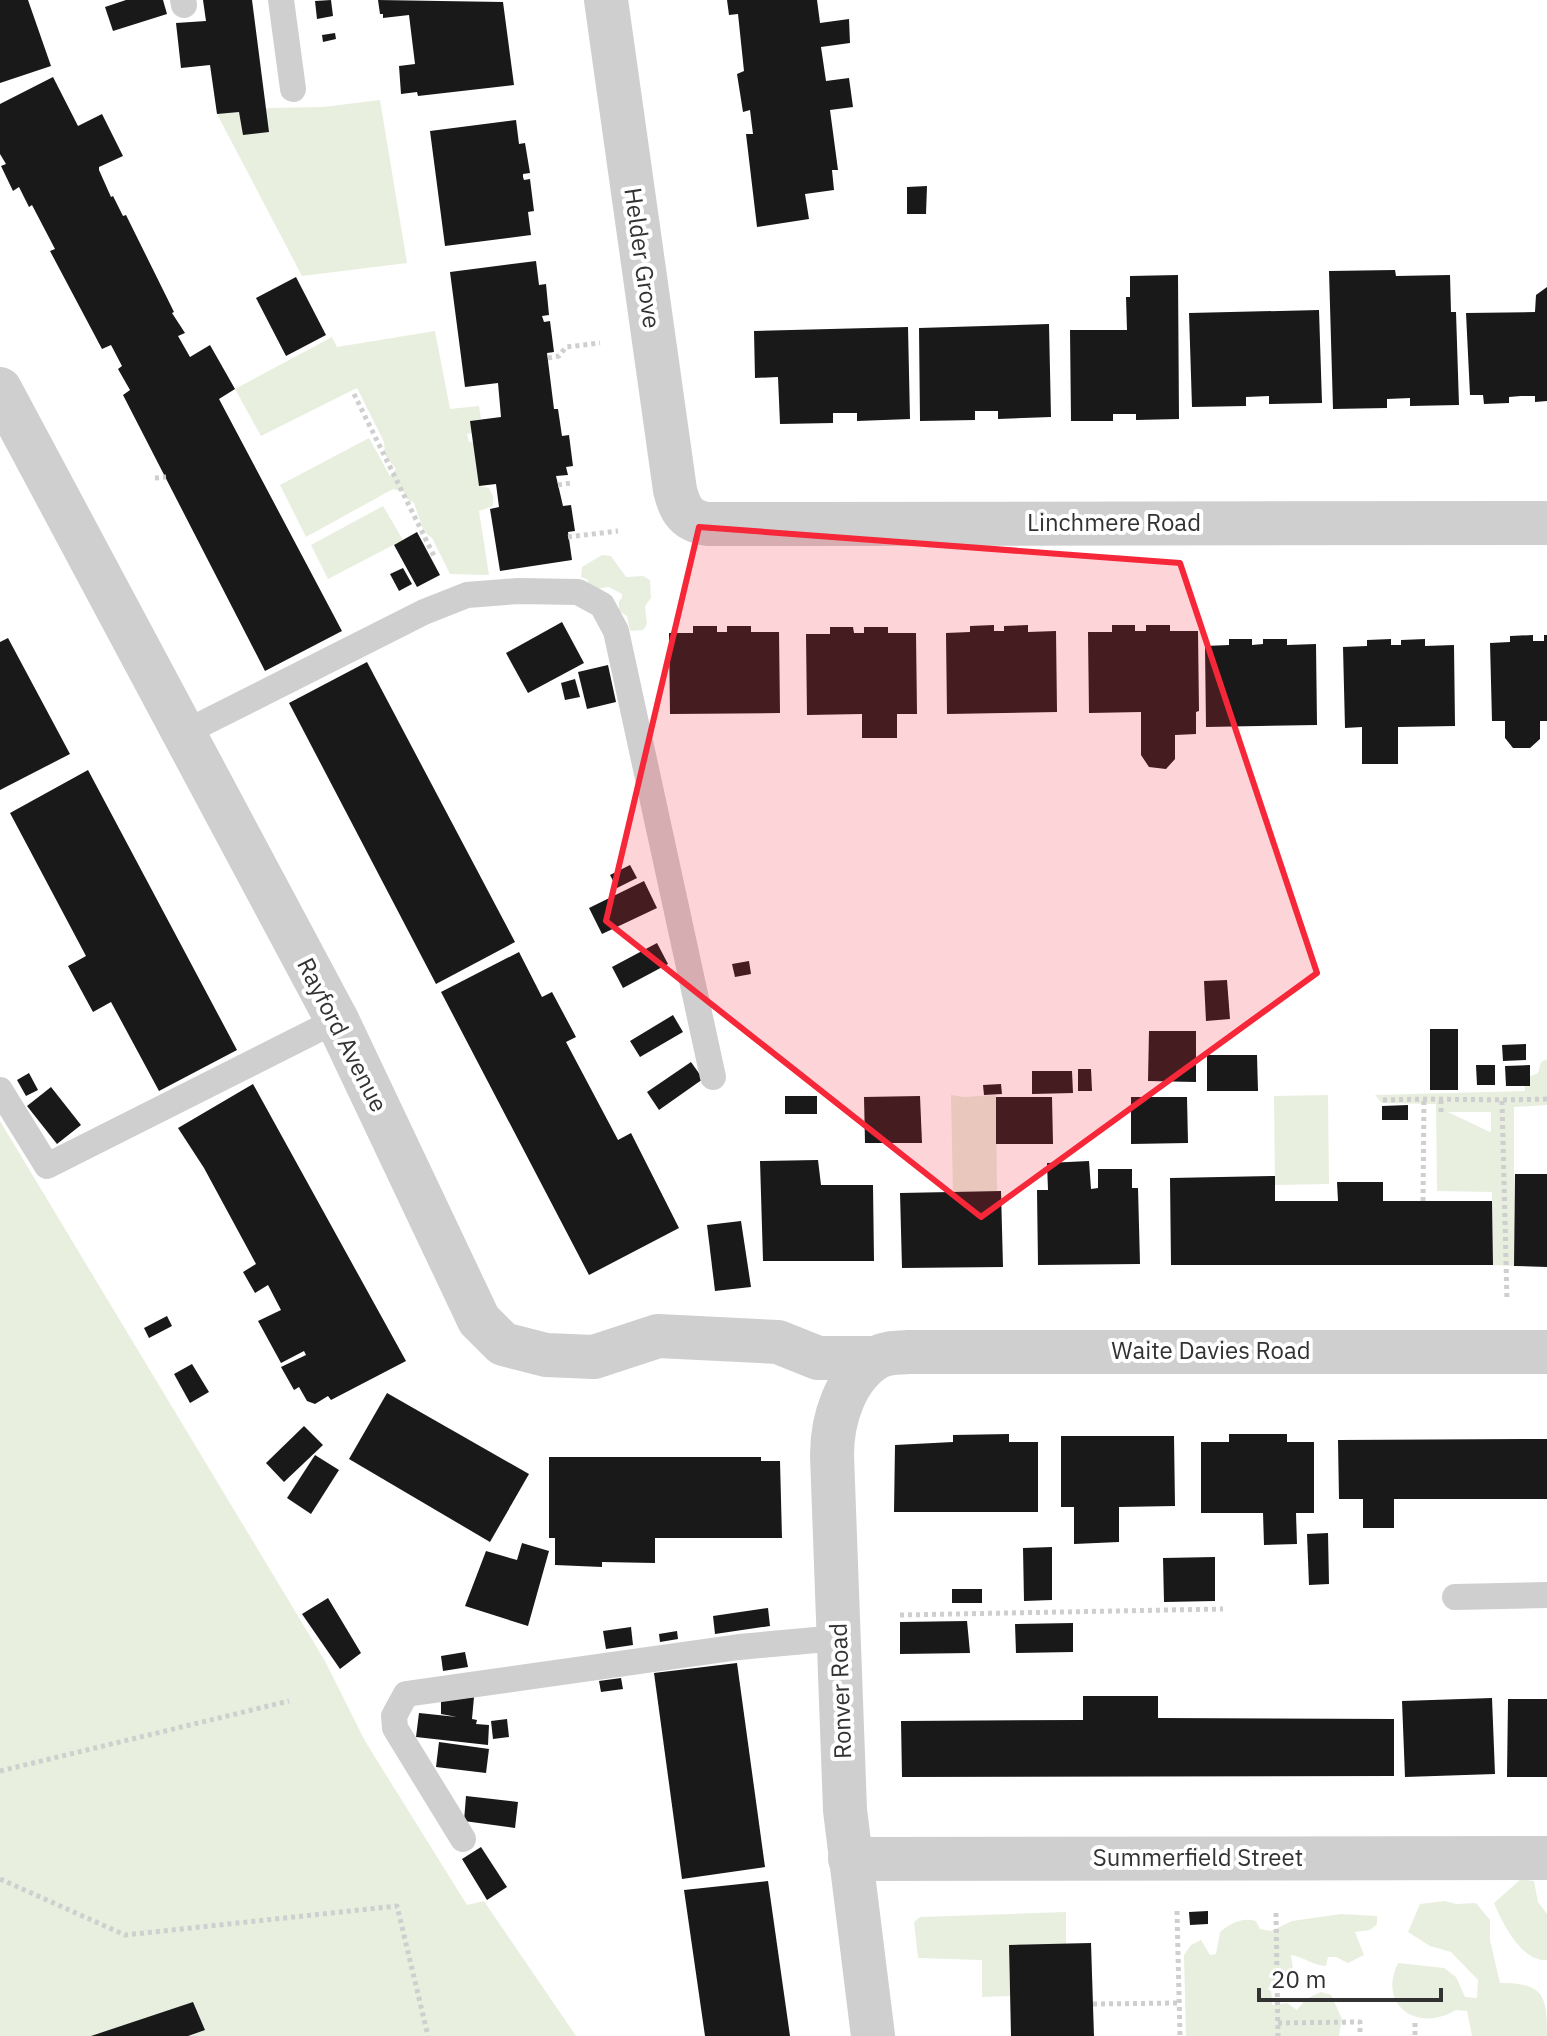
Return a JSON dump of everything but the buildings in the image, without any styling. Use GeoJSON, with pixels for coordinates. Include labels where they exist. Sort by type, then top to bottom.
{"type":"FeatureCollection","features":[{"type":"Feature","properties":{"kind":"street","name":"Helder Grove"},"geometry":{"type":"LineString","coordinates":[[606,0],[675,490],[683,514]]}},
{"type":"Feature","properties":{"kind":"street","name":"Rayford Avenue"},"geometry":{"type":"LineString","coordinates":[[0,389],[337,1020],[479,1320],[503,1344],[546,1355],[594,1357],[658,1336],[778,1342],[818,1358],[876,1358]]}},
{"type":"Feature","properties":{"kind":"street","name":"Linchmere Road"},"geometry":{"type":"LineString","coordinates":[[683,514],[692,521],[708,524],[1547,523]]}},
{"type":"Feature","properties":{"kind":"street","name":"Waite Davies Road"},"geometry":{"type":"LineString","coordinates":[[876,1358],[889,1353],[909,1352],[1547,1352]]}},
{"type":"Feature","properties":{"kind":"street","name":"Ronver Road"},"geometry":{"type":"LineString","coordinates":[[873,2036],[850,1859],[832,1455],[833,1424],[849,1388],[876,1358]]}},
{"type":"Feature","properties":{"kind":"street","name":"Summerfield Street"},"geometry":{"type":"LineString","coordinates":[[850,1859],[1547,1858]]}},
{"type":"Feature","properties":{"kind":"lane"},"geometry":{"type":"LineString","coordinates":[[281,0],[293,89]]}},
{"type":"Feature","properties":{"kind":"lane"},"geometry":{"type":"LineString","coordinates":[[182,734],[424,612],[467,595],[518,591],[578,592],[602,605],[616,631],[713,1077]]}},
{"type":"Feature","properties":{"kind":"lane"},"geometry":{"type":"LineString","coordinates":[[0,1090],[47,1166],[337,1020]]}},
{"type":"Feature","properties":{"kind":"lane"},"geometry":{"type":"LineString","coordinates":[[1455,1597],[1547,1595]]}},
{"type":"Feature","properties":{"kind":"lane"},"geometry":{"type":"LineString","coordinates":[[463,1839],[395,1728],[394,1716],[406,1694],[723,1649],[838,1638]]}},
{"type":"Feature","properties":{"kind":"path"},"geometry":{"type":"LineString","coordinates":[[548,358],[559,356],[566,347],[601,343]]}},
{"type":"Feature","properties":{"kind":"path"},"geometry":{"type":"LineString","coordinates":[[354,394],[455,599]]}},
{"type":"Feature","properties":{"kind":"path"},"geometry":{"type":"LineString","coordinates":[[155,478],[166,477]]}},
{"type":"Feature","properties":{"kind":"path"},"geometry":{"type":"LineString","coordinates":[[558,485],[571,483]]}},
{"type":"Feature","properties":{"kind":"path"},"geometry":{"type":"LineString","coordinates":[[568,537],[618,531]]}},
{"type":"Feature","properties":{"kind":"path"},"geometry":{"type":"LineString","coordinates":[[1423,1201],[1424,1098]]}},
{"type":"Feature","properties":{"kind":"path"},"geometry":{"type":"LineString","coordinates":[[1383,1100],[1547,1099]]}},
{"type":"Feature","properties":{"kind":"path"},"geometry":{"type":"LineString","coordinates":[[1441,1100],[1441,1112]]}},
{"type":"Feature","properties":{"kind":"path"},"geometry":{"type":"LineString","coordinates":[[1502,1101],[1507,1306]]}},
{"type":"Feature","properties":{"kind":"path"},"geometry":{"type":"LineString","coordinates":[[900,1615],[1223,1609]]}},
{"type":"Feature","properties":{"kind":"path"},"geometry":{"type":"LineString","coordinates":[[0,1771],[289,1701]]}},
{"type":"Feature","properties":{"kind":"path"},"geometry":{"type":"LineString","coordinates":[[0,1879],[125,1935],[397,1906],[428,2036]]}},
{"type":"Feature","properties":{"kind":"path"},"geometry":{"type":"LineString","coordinates":[[1177,1910],[1180,2036]]}},
{"type":"Feature","properties":{"kind":"path"},"geometry":{"type":"LineString","coordinates":[[1276,1910],[1278,2036]]}},
{"type":"Feature","properties":{"kind":"path"},"geometry":{"type":"LineString","coordinates":[[1093,2004],[1179,2003]]}},
{"type":"Feature","properties":{"kind":"path"},"geometry":{"type":"LineString","coordinates":[[1278,2023],[1360,2022],[1360,2036]]}},
{"type":"Feature","properties":{"kind":"path"},"geometry":{"type":"LineString","coordinates":[[1415,2023],[1415,2036]]}},
{"type":"Feature","properties":{"kind":"highlighted area"},"geometry":{"type":"Polygon","coordinates":[[[699,527],[1180,563],[1317,973],[981,1217],[606,921],[699,527]]]}},
{"type":"Feature","properties":{"kind":"green space"},"geometry":{"type":"Polygon","coordinates":[[[380,100],[407,263],[302,276],[217,114],[380,100]]]}},
{"type":"Feature","properties":{"kind":"green space"},"geometry":{"type":"Polygon","coordinates":[[[435,331],[450,409],[479,406],[481,419],[471,421],[472,433],[467,434],[469,442],[474,442],[479,486],[489,488],[493,496],[493,506],[479,511],[489,575],[450,574],[432,538],[424,532],[414,503],[407,499],[404,492],[393,489],[306,537],[280,485],[369,438],[390,476],[396,469],[385,455],[384,442],[357,388],[261,436],[235,389],[332,337],[337,347],[435,331]]]}},
{"type":"Feature","properties":{"kind":"green space"},"geometry":{"type":"Polygon","coordinates":[[[383,506],[403,540],[328,579],[311,545],[383,506]]]}},
{"type":"Feature","properties":{"kind":"green space"},"geometry":{"type":"Polygon","coordinates":[[[602,555],[611,556],[626,577],[643,576],[650,580],[651,598],[645,606],[647,624],[643,630],[630,631],[627,616],[619,611],[622,594],[609,587],[601,588],[599,592],[581,577],[582,567],[602,555]]]}},
{"type":"Feature","properties":{"kind":"green space"},"geometry":{"type":"Polygon","coordinates":[[[1547,1059],[1547,1105],[1514,1107],[1514,1266],[1493,1265],[1492,1192],[1437,1191],[1436,1104],[1382,1103],[1375,1095],[1525,1091],[1524,1079],[1538,1073],[1541,1062],[1547,1059]],[[1448,1112],[1490,1132],[1491,1112],[1448,1112]]]}},
{"type":"Feature","properties":{"kind":"green space"},"geometry":{"type":"Polygon","coordinates":[[[951,1095],[996,1095],[997,1191],[953,1192],[951,1095]]]}},
{"type":"Feature","properties":{"kind":"green space"},"geometry":{"type":"Polygon","coordinates":[[[1328,1095],[1329,1184],[1275,1185],[1274,1096],[1328,1095]]]}},
{"type":"Feature","properties":{"kind":"green space"},"geometry":{"type":"Polygon","coordinates":[[[0,1121],[325,1661],[365,1741],[467,1905],[484,1901],[576,2036],[0,2036],[0,1121]]]}},
{"type":"Feature","properties":{"kind":"green space"},"geometry":{"type":"Polygon","coordinates":[[[1521,1879],[1534,1881],[1538,1902],[1547,1914],[1547,1960],[1529,1955],[1521,1948],[1494,1903],[1521,1879]]]}},
{"type":"Feature","properties":{"kind":"green space"},"geometry":{"type":"Polygon","coordinates":[[[1445,1901],[1476,1903],[1490,1920],[1490,1940],[1500,1983],[1526,1986],[1540,1994],[1546,2010],[1547,2036],[1472,2036],[1467,2011],[1456,2010],[1428,2018],[1415,2017],[1397,2003],[1393,1978],[1398,1963],[1444,1968],[1456,1977],[1465,1997],[1477,1998],[1478,1980],[1451,1952],[1430,1946],[1408,1932],[1420,1904],[1445,1901]]]}},
{"type":"Feature","properties":{"kind":"green space"},"geometry":{"type":"Polygon","coordinates":[[[1066,1912],[1066,1944],[1009,1945],[1010,1996],[982,1997],[982,1960],[918,1958],[914,1922],[920,1917],[1066,1912]]]}},
{"type":"Feature","properties":{"kind":"green space"},"geometry":{"type":"Polygon","coordinates":[[[1341,1914],[1377,1916],[1377,1924],[1370,1930],[1355,1932],[1364,1955],[1348,1963],[1328,1957],[1326,1966],[1291,1955],[1293,1969],[1284,1980],[1271,1981],[1272,2005],[1287,2003],[1297,2010],[1306,1999],[1321,1992],[1331,1995],[1342,2019],[1339,2036],[1186,2036],[1184,1955],[1191,1945],[1201,1940],[1210,1955],[1216,1954],[1220,1932],[1241,1920],[1256,1921],[1260,1929],[1271,1931],[1292,1921],[1341,1914]]]}}]}
